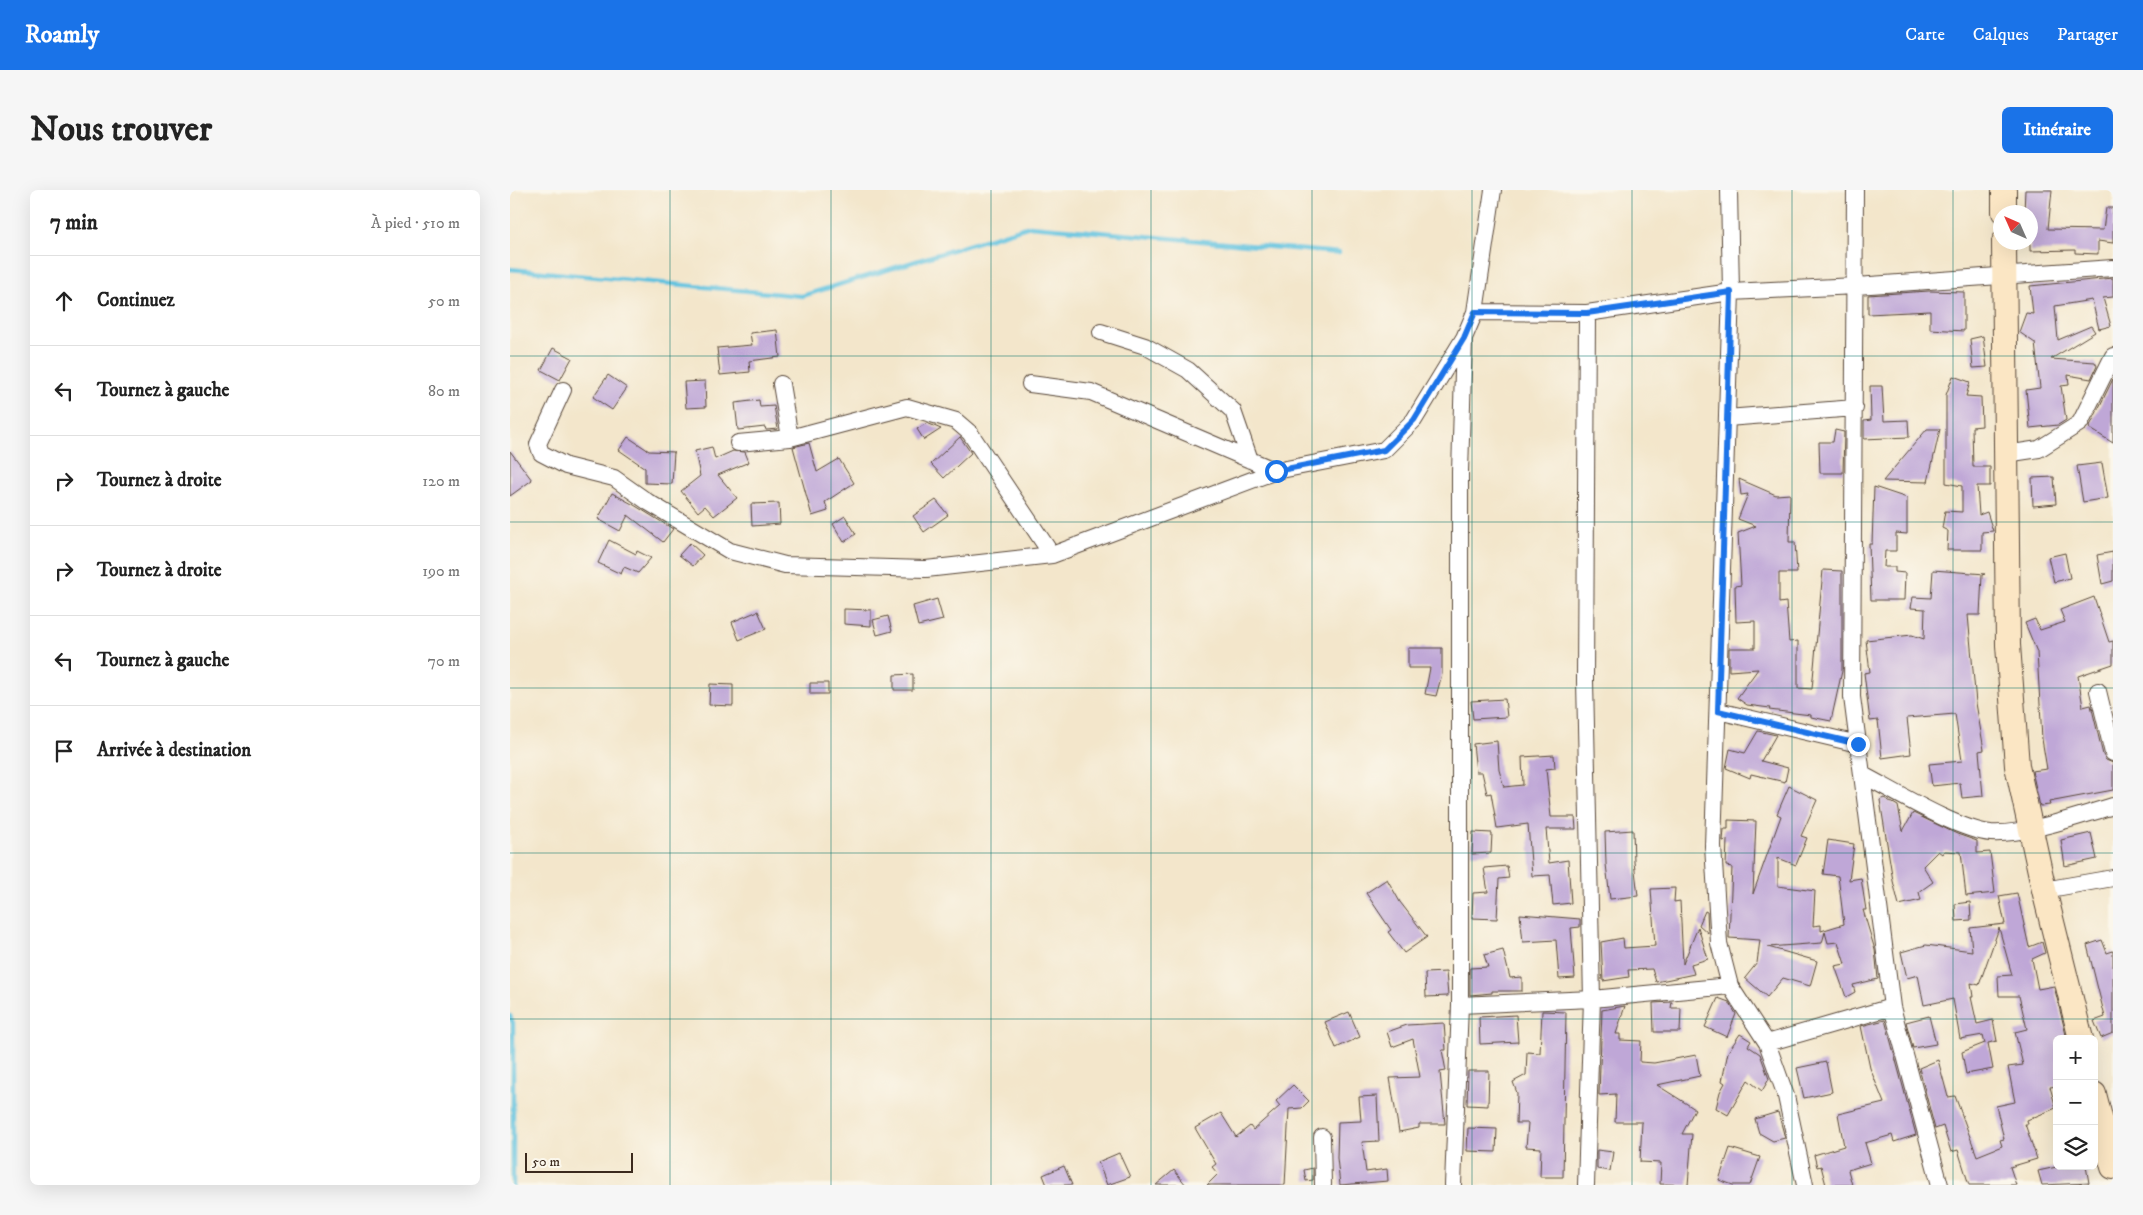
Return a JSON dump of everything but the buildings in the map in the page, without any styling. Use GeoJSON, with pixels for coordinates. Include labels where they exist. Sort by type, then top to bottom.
{"type":"FeatureCollection","features":[{"type":"Feature","properties":{"kind":"main road"},"geometry":{"type":"LineString","coordinates":[[2004,190],[2004,205]]}},
{"type":"Feature","properties":{"kind":"main road"},"geometry":{"type":"LineString","coordinates":[[2004,250],[2008,645],[2017,766],[2044,890],[2080,1035]]}},
{"type":"Feature","properties":{"kind":"main road"},"geometry":{"type":"LineString","coordinates":[[2098,1104],[2109,1133],[2113,1167]]}},
{"type":"Feature","properties":{"kind":"street"},"geometry":{"type":"LineString","coordinates":[[563,390],[538,444],[541,453],[566,466],[614,478],[648,502],[730,550],[785,565],[926,569],[1052,554],[1276,471],[1384,450],[1414,420],[1464,338],[1475,312],[1494,190]]}},
{"type":"Feature","properties":{"kind":"street"},"geometry":{"type":"LineString","coordinates":[[1729,190],[1731,292],[1713,846],[1718,943],[1730,986],[1767,1044],[1786,1096],[1805,1185]]}},
{"type":"Feature","properties":{"kind":"street"},"geometry":{"type":"LineString","coordinates":[[1855,190],[1856,286],[1852,697],[1892,1007],[1940,1185]]}},
{"type":"Feature","properties":{"kind":"street"},"geometry":{"type":"LineString","coordinates":[[1475,312],[1587,313],[1731,292],[1856,286],[2113,268]]}},
{"type":"Feature","properties":{"kind":"street"},"geometry":{"type":"LineString","coordinates":[[1586,1185],[1592,999],[1585,681],[1587,313]]}},
{"type":"Feature","properties":{"kind":"street"},"geometry":{"type":"LineString","coordinates":[[1101,332],[1145,346],[1188,370],[1233,411],[1250,460]]}},
{"type":"Feature","properties":{"kind":"street"},"geometry":{"type":"LineString","coordinates":[[1452,1185],[1460,1005],[1460,472],[1464,338]]}},
{"type":"Feature","properties":{"kind":"street"},"geometry":{"type":"LineString","coordinates":[[2006,454],[2039,449],[2080,423],[2113,356]]}},
{"type":"Feature","properties":{"kind":"street"},"geometry":{"type":"LineString","coordinates":[[780,384],[790,438]]}},
{"type":"Feature","properties":{"kind":"street"},"geometry":{"type":"LineString","coordinates":[[1030,384],[1091,392],[1276,471]]}},
{"type":"Feature","properties":{"kind":"street"},"geometry":{"type":"LineString","coordinates":[[738,443],[790,438],[907,408],[956,421],[970,433],[1052,554]]}},
{"type":"Feature","properties":{"kind":"street"},"geometry":{"type":"LineString","coordinates":[[1727,418],[1855,408]]}},
{"type":"Feature","properties":{"kind":"street"},"geometry":{"type":"LineString","coordinates":[[2098,691],[2113,753]]}},
{"type":"Feature","properties":{"kind":"street"},"geometry":{"type":"LineString","coordinates":[[1718,711],[1858,744]]}},
{"type":"Feature","properties":{"kind":"street"},"geometry":{"type":"LineString","coordinates":[[1862,775],[1952,821],[1990,833],[2031,828],[2113,806]]}},
{"type":"Feature","properties":{"kind":"street"},"geometry":{"type":"LineString","coordinates":[[2044,890],[2113,878]]}},
{"type":"Feature","properties":{"kind":"street"},"geometry":{"type":"LineString","coordinates":[[1460,1005],[1592,999],[1730,986]]}},
{"type":"Feature","properties":{"kind":"street"},"geometry":{"type":"LineString","coordinates":[[1767,1044],[1892,1007]]}},
{"type":"Feature","properties":{"kind":"street"},"geometry":{"type":"LineString","coordinates":[[1322,1137],[1323,1185]]}},
{"type":"Feature","properties":{"kind":"waterway"},"geometry":{"type":"LineString","coordinates":[[510,269],[802,296],[1030,226],[1339,253]]}},
{"type":"Feature","properties":{"kind":"waterway"},"geometry":{"type":"LineString","coordinates":[[510,1016],[513,1023],[513,1185]]}},
{"type":"Feature","properties":{"kind":"route"},"geometry":{"type":"LineString","coordinates":[[1276,471],[1384,450],[1414,420],[1464,338],[1475,312],[1587,313],[1731,292],[1718,711],[1780,724],[1858,744]]}}]}
